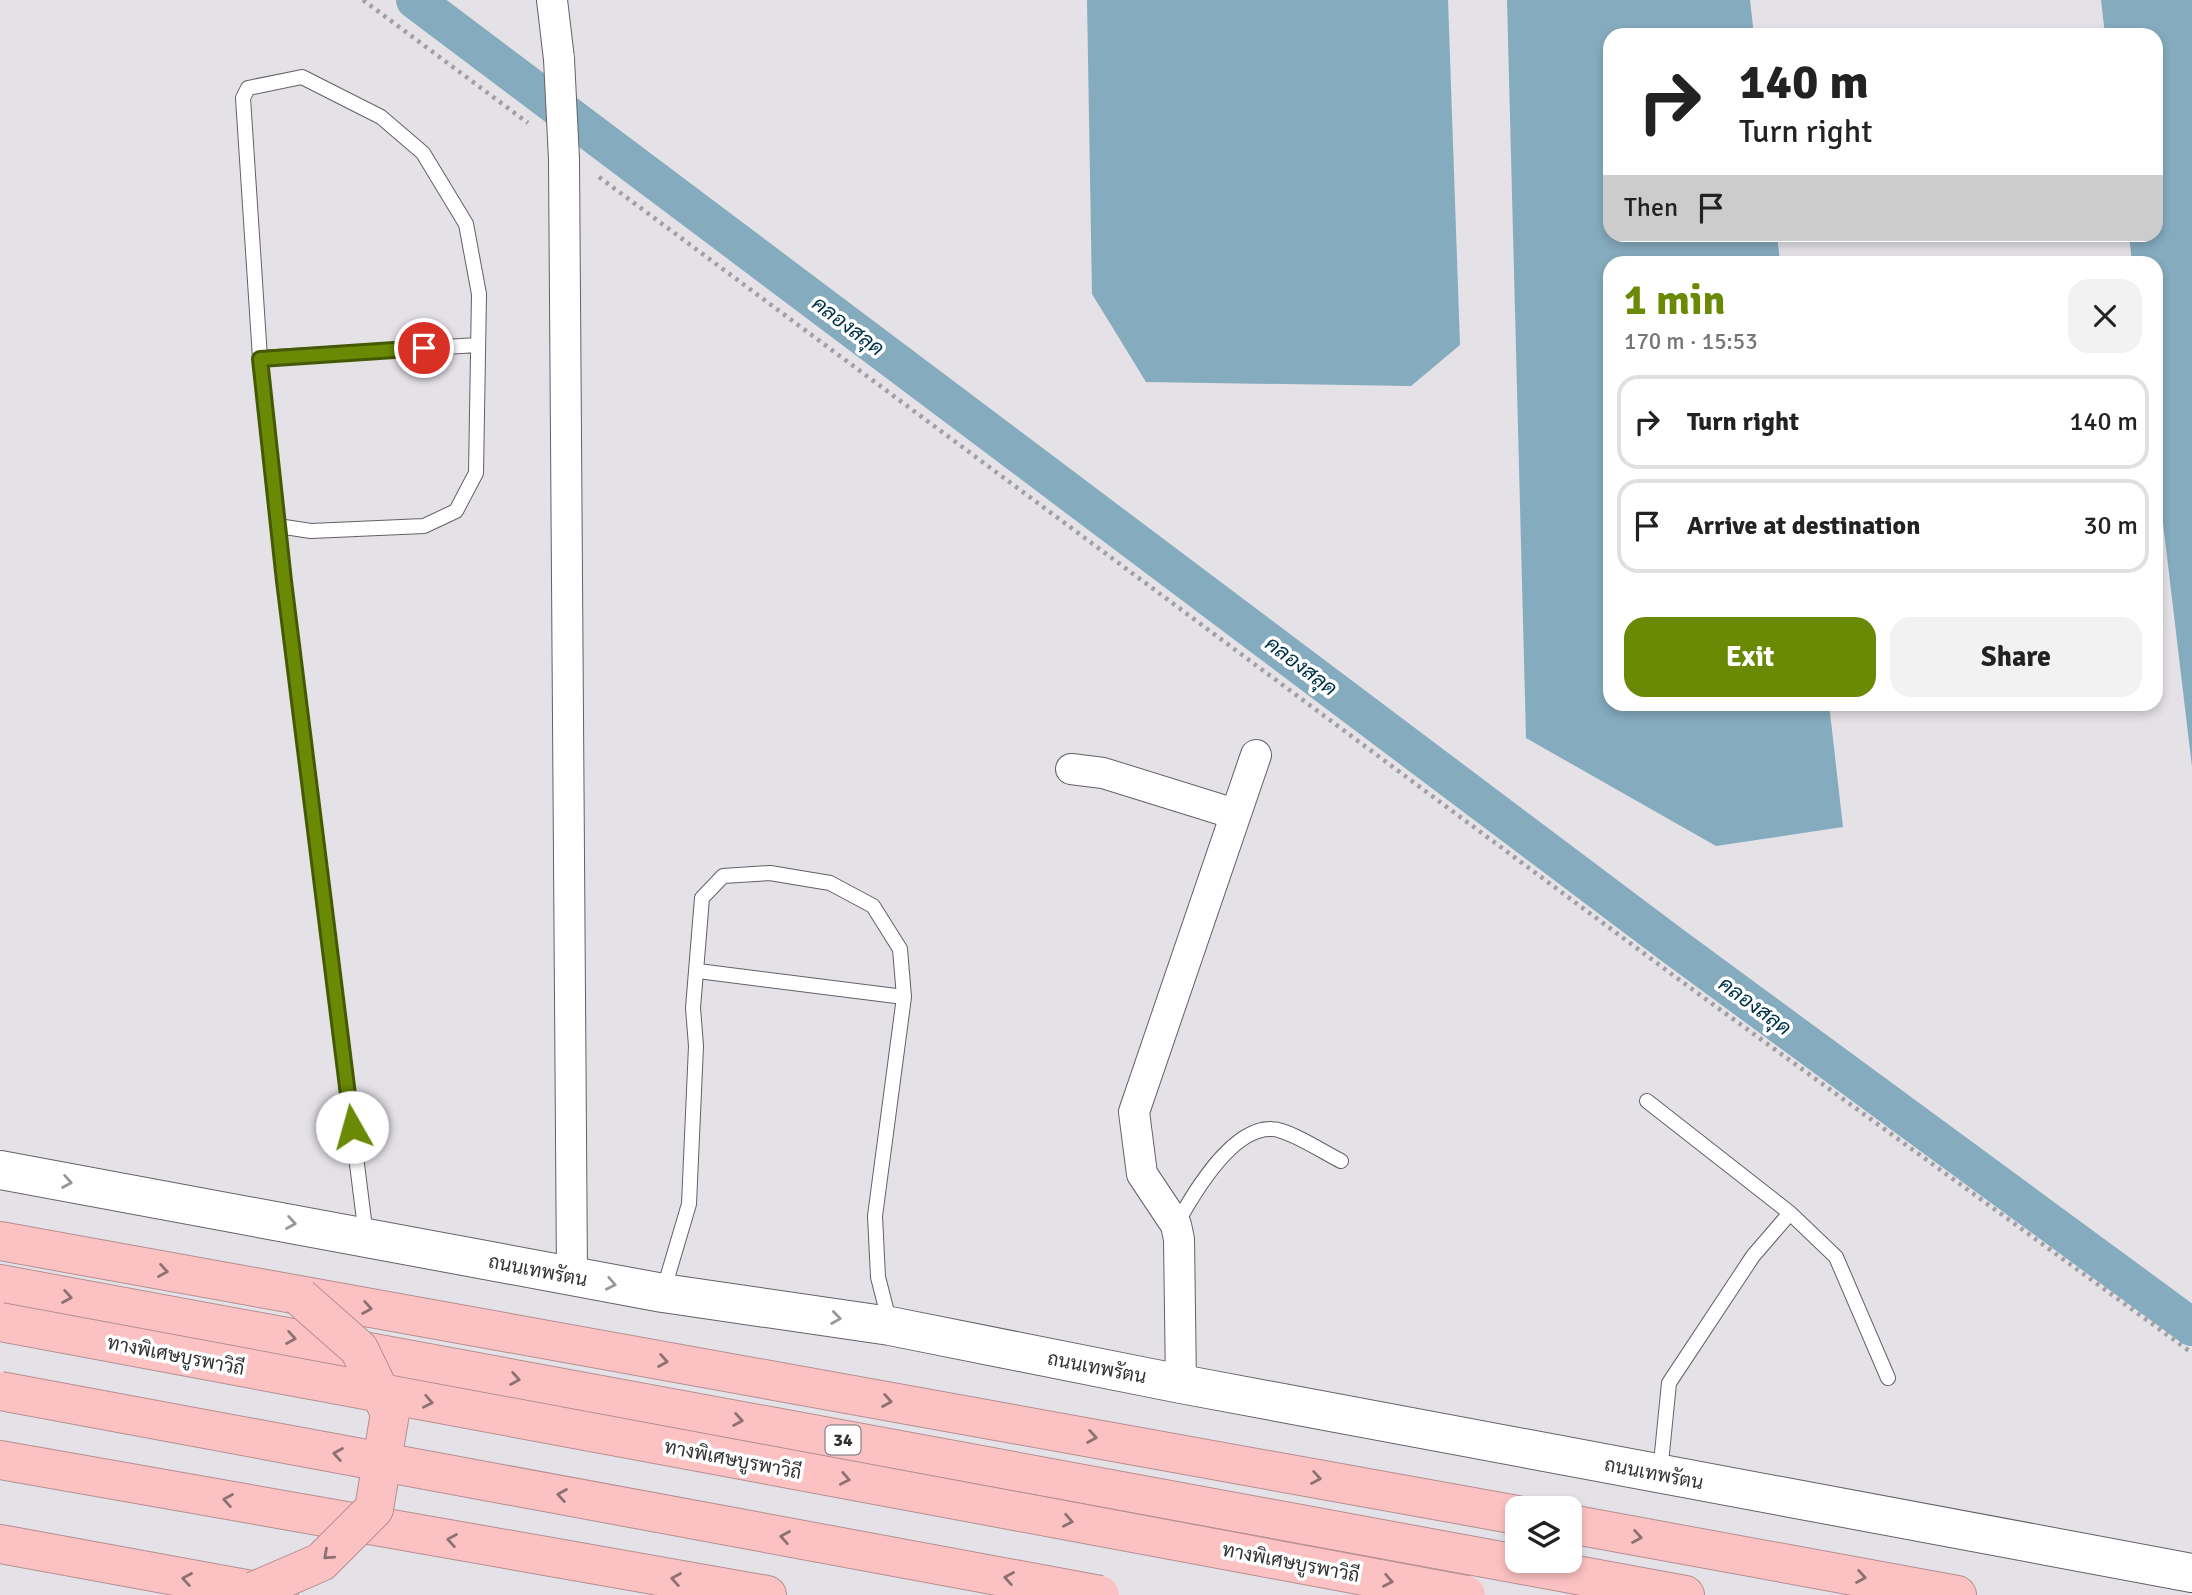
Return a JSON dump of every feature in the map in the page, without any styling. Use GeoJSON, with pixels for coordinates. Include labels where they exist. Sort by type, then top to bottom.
{"type":"FeatureCollection","features":[{"type":"Feature","properties":{"kind":"highway"},"geometry":{"type":"LineString","coordinates":[[0,1241],[1505,1513]]}},
{"type":"Feature","properties":{"kind":"highway","name":"34"},"geometry":{"type":"LineString","coordinates":[[0,1284],[1685,1595]]}},
{"type":"Feature","properties":{"kind":"highway"},"geometry":{"type":"LineString","coordinates":[[0,1544],[267,1593],[321,1562],[374,1509],[390,1413],[359,1349],[300,1297]]}},
{"type":"Feature","properties":{"kind":"highway","name":"ทางพิเศษบูรพาวิถี"},"geometry":{"type":"LineString","coordinates":[[0,1322],[1466,1595]]}},
{"type":"Feature","properties":{"kind":"highway"},"geometry":{"type":"LineString","coordinates":[[0,1391],[1100,1595]]}},
{"type":"Feature","properties":{"kind":"highway"},"geometry":{"type":"LineString","coordinates":[[0,1460],[767,1595]]}},
{"type":"Feature","properties":{"kind":"highway"},"geometry":{"type":"LineString","coordinates":[[1582,1526],[1957,1595]]}},
{"type":"Feature","properties":{"kind":"main road","name":"ถนนเทพรัตน"},"geometry":{"type":"LineString","coordinates":[[0,1170],[663,1293],[890,1326],[1181,1384],[2192,1573]]}},
{"type":"Feature","properties":{"kind":"street"},"geometry":{"type":"LineString","coordinates":[[552,0],[559,59],[564,159],[572,1276]]}},
{"type":"Feature","properties":{"kind":"street"},"geometry":{"type":"LineString","coordinates":[[1181,1384],[1179,1239],[1176,1224],[1142,1174],[1134,1112],[1256,755]]}},
{"type":"Feature","properties":{"kind":"street"},"geometry":{"type":"LineString","coordinates":[[1071,769],[1103,773],[1235,814]]}},
{"type":"Feature","properties":{"kind":"lane"},"geometry":{"type":"LineString","coordinates":[[278,526],[311,531],[424,526],[456,512],[476,472],[479,294],[466,224],[423,153],[381,117],[302,77],[248,88],[243,98],[260,359],[278,526],[366,1236]]}},
{"type":"Feature","properties":{"kind":"lane"},"geometry":{"type":"LineString","coordinates":[[260,359],[478,345]]}},
{"type":"Feature","properties":{"kind":"lane"},"geometry":{"type":"LineString","coordinates":[[663,1293],[689,1204],[696,1046],[693,1008],[702,898],[723,876],[770,873],[830,883],[873,906],[900,948],[904,997],[875,1216],[878,1277],[890,1326]]}},
{"type":"Feature","properties":{"kind":"lane"},"geometry":{"type":"LineString","coordinates":[[698,971],[904,997]]}},
{"type":"Feature","properties":{"kind":"lane"},"geometry":{"type":"LineString","coordinates":[[1647,1101],[1790,1213],[1836,1257],[1888,1378]]}},
{"type":"Feature","properties":{"kind":"lane"},"geometry":{"type":"LineString","coordinates":[[1176,1224],[1193,1194],[1230,1149],[1255,1131],[1274,1128],[1341,1161]]}},
{"type":"Feature","properties":{"kind":"lane"},"geometry":{"type":"LineString","coordinates":[[1660,1474],[1668,1383],[1753,1256],[1790,1213]]}},
{"type":"Feature","properties":{"kind":"path"},"geometry":{"type":"LineString","coordinates":[[363,0],[530,125]]}},
{"type":"Feature","properties":{"kind":"path"},"geometry":{"type":"LineString","coordinates":[[596,175],[1681,981],[2192,1353]]}},
{"type":"Feature","properties":{"kind":"water"},"geometry":{"type":"Polygon","coordinates":[[[1087,0],[1448,0],[1460,345],[1411,386],[1146,382],[1092,294],[1087,0]]]}},
{"type":"Feature","properties":{"kind":"water"},"geometry":{"type":"Polygon","coordinates":[[[1507,0],[1750,0],[1753,28],[1603,28],[1603,242],[1778,242],[1779,256],[1603,256],[1603,711],[1830,711],[1843,827],[1716,846],[1526,738],[1507,0]]]}},
{"type":"Feature","properties":{"kind":"water"},"geometry":{"type":"Polygon","coordinates":[[[2101,0],[2192,0],[2192,767],[2163,523],[2163,256],[2131,256],[2130,242],[2163,242],[2163,28],[2104,28],[2101,0]]]}},
{"type":"Feature","properties":{"kind":"waterway","name":"คลองสลุด"},"geometry":{"type":"LineString","coordinates":[[415,0],[1672,945],[2192,1327]]}},
{"type":"Feature","properties":{"kind":"route"},"geometry":{"type":"LineString","coordinates":[[352,1127],[284,581],[260,359],[424,348]]}}]}
